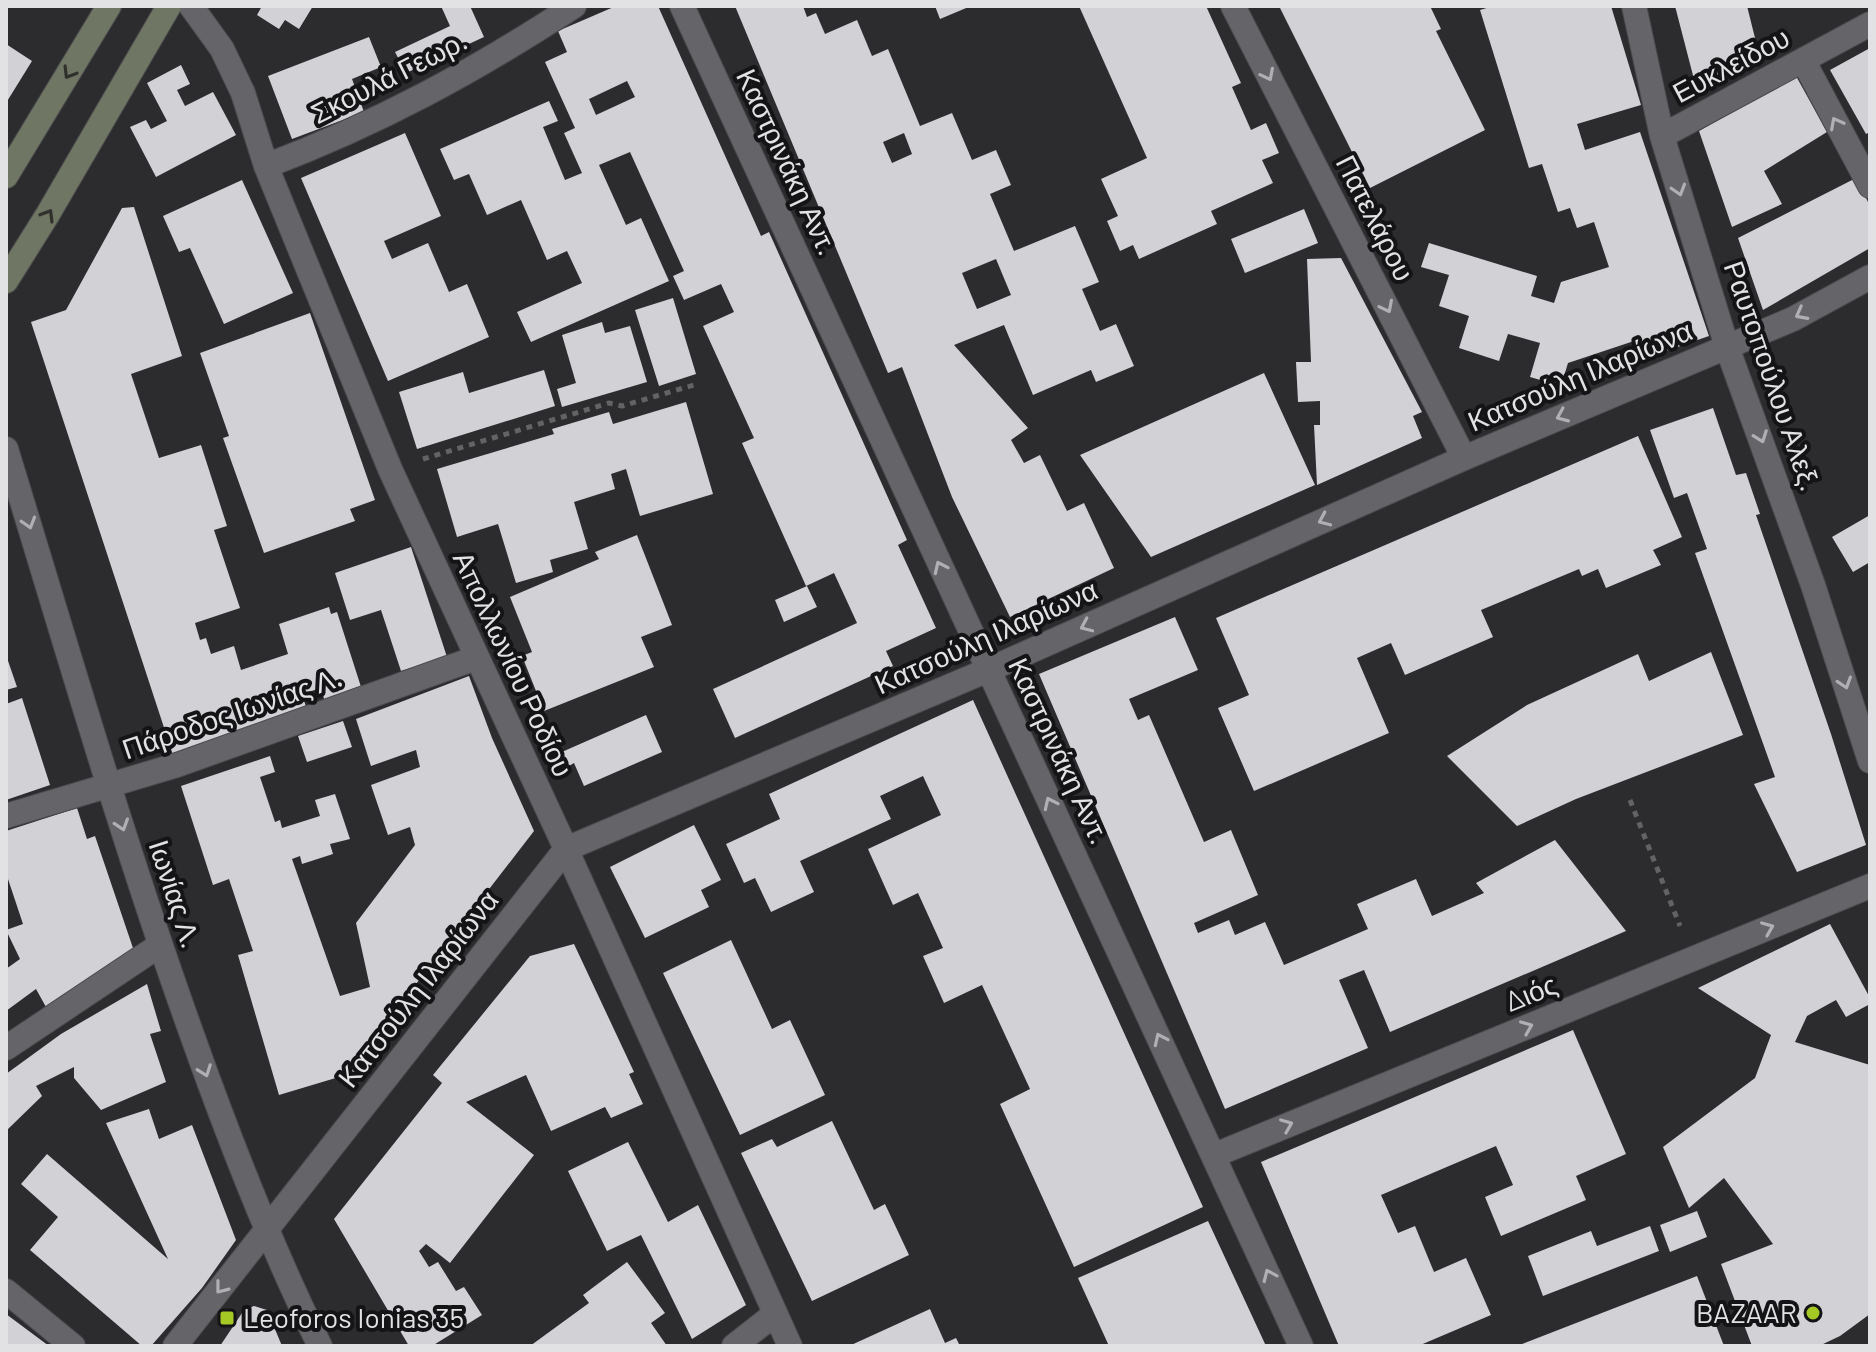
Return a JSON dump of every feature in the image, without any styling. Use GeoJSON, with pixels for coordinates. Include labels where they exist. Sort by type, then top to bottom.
{"type":"FeatureCollection","features":[{"type":"Feature","properties":{"kind":"main road"},"geometry":{"type":"LineString","coordinates":[[6,176],[109,6]]}},
{"type":"Feature","properties":{"kind":"main road"},"geometry":{"type":"LineString","coordinates":[[6,281],[169,6]]}},
{"type":"Feature","properties":{"kind":"street","name":"Απολλωνίου Ροδίου"},"geometry":{"type":"LineString","coordinates":[[191,6],[222,49],[243,93],[266,166],[390,469],[566,849],[790,1346]]}},
{"type":"Feature","properties":{"kind":"street","name":"Σκουλά Γεωρ."},"geometry":{"type":"LineString","coordinates":[[266,166],[331,142],[429,94],[502,53],[574,6]]}},
{"type":"Feature","properties":{"kind":"street","name":"Καστρινάκη Αντ."},"geometry":{"type":"LineString","coordinates":[[682,6],[1301,1346]]}},
{"type":"Feature","properties":{"kind":"street","name":"Πατελάρου"},"geometry":{"type":"LineString","coordinates":[[1233,6],[1464,458]]}},
{"type":"Feature","properties":{"kind":"street","name":"Ραυτοπούλου Αλεξ."},"geometry":{"type":"LineString","coordinates":[[1634,6],[1662,136],[1727,347],[1813,585],[1870,761]]}},
{"type":"Feature","properties":{"kind":"street","name":"Ευκλείδου"},"geometry":{"type":"LineString","coordinates":[[1662,136],[1870,24]]}},
{"type":"Feature","properties":{"kind":"street"},"geometry":{"type":"LineString","coordinates":[[1803,60],[1870,186]]}},
{"type":"Feature","properties":{"kind":"street","name":"Κατσούλη Ιλαρίωνα"},"geometry":{"type":"LineString","coordinates":[[175,1346],[566,849],[988,670],[1464,458],[1793,319],[1870,277]]}},
{"type":"Feature","properties":{"kind":"street","name":"Ιωνίας Λ."},"geometry":{"type":"LineString","coordinates":[[6,449],[160,945],[225,1126],[320,1346]]}},
{"type":"Feature","properties":{"kind":"street","name":"Πάροδος Ιωνίας Λ."},"geometry":{"type":"LineString","coordinates":[[6,816],[109,787],[224,749],[476,658]]}},
{"type":"Feature","properties":{"kind":"street","name":"Διός"},"geometry":{"type":"LineString","coordinates":[[1215,1155],[1870,886]]}},
{"type":"Feature","properties":{"kind":"street"},"geometry":{"type":"LineString","coordinates":[[6,1048],[160,945]]}},
{"type":"Feature","properties":{"kind":"street"},"geometry":{"type":"LineString","coordinates":[[6,1291],[73,1346]]}},
{"type":"Feature","properties":{"kind":"street"},"geometry":{"type":"LineString","coordinates":[[734,1346],[775,1314]]}},
{"type":"Feature","properties":{"kind":"path"},"geometry":{"type":"LineString","coordinates":[[390,469],[609,403],[622,406],[694,385]]}},
{"type":"Feature","properties":{"kind":"path"},"geometry":{"type":"LineString","coordinates":[[1630,800],[1693,959]]}},
{"type":"Feature","properties":{"kind":"building"},"geometry":{"type":"Polygon","coordinates":[[[262,6],[313,6],[299,29],[285,20],[279,29],[257,15],[262,6]]]}},
{"type":"Feature","properties":{"kind":"building"},"geometry":{"type":"Polygon","coordinates":[[[441,6],[470,6],[484,37],[406,73],[395,52],[450,26],[441,6]]]}},
{"type":"Feature","properties":{"kind":"building"},"geometry":{"type":"Polygon","coordinates":[[[616,6],[658,6],[761,236],[769,232],[907,540],[898,545],[936,628],[886,651],[893,666],[735,738],[713,689],[857,623],[834,573],[806,586],[742,443],[754,438],[703,326],[734,312],[721,284],[684,300],[673,276],[684,271],[630,152],[599,165],[626,225],[641,218],[669,281],[531,342],[517,312],[582,283],[567,251],[547,260],[521,200],[487,215],[469,174],[454,180],[440,149],[549,101],[558,121],[543,127],[565,180],[582,173],[564,133],[575,128],[545,62],[567,52],[558,31],[616,6]],[[627,81],[589,99],[596,115],[635,97],[627,81]]]}},
{"type":"Feature","properties":{"kind":"building"},"geometry":{"type":"Polygon","coordinates":[[[735,6],[803,6],[807,17],[816,13],[825,34],[857,20],[872,56],[888,49],[920,126],[952,113],[972,160],[996,150],[1011,185],[990,194],[1014,251],[1075,226],[1099,282],[1082,289],[1100,331],[1116,324],[1134,366],[1096,382],[1091,370],[1033,395],[1004,325],[954,345],[1028,428],[1011,440],[1024,463],[1040,455],[1067,511],[1084,503],[1114,568],[1010,617],[952,497],[902,367],[888,373],[735,6]],[[904,133],[883,142],[892,163],[912,154],[904,133]],[[996,259],[962,273],[977,309],[1011,295],[996,259]]]}},
{"type":"Feature","properties":{"kind":"building"},"geometry":{"type":"Polygon","coordinates":[[[935,6],[971,6],[940,19],[935,6]]]}},
{"type":"Feature","properties":{"kind":"building"},"geometry":{"type":"Polygon","coordinates":[[[1079,6],[1206,6],[1241,83],[1232,87],[1251,130],[1266,123],[1279,153],[1262,160],[1273,183],[1211,211],[1217,224],[1139,259],[1133,245],[1120,251],[1107,221],[1118,216],[1101,179],[1147,158],[1079,6]]]}},
{"type":"Feature","properties":{"kind":"building"},"geometry":{"type":"Polygon","coordinates":[[[1279,6],[1430,6],[1441,29],[1436,31],[1485,130],[1370,188],[1279,6]]]}},
{"type":"Feature","properties":{"kind":"building"},"geometry":{"type":"Polygon","coordinates":[[[1493,6],[1611,6],[1641,105],[1577,124],[1585,150],[1640,132],[1709,336],[1646,358],[1640,339],[1568,363],[1561,386],[1530,377],[1540,343],[1508,334],[1499,361],[1459,348],[1469,316],[1439,306],[1449,275],[1421,267],[1429,243],[1537,276],[1531,296],[1554,303],[1561,282],[1609,267],[1594,222],[1577,228],[1570,208],[1558,212],[1542,164],[1529,168],[1480,10],[1493,6]]]}},
{"type":"Feature","properties":{"kind":"building"},"geometry":{"type":"Polygon","coordinates":[[[1675,6],[1747,6],[1759,54],[1696,87],[1675,6]]]}},
{"type":"Feature","properties":{"kind":"building"},"geometry":{"type":"Polygon","coordinates":[[[369,37],[381,67],[352,79],[364,112],[292,139],[268,76],[369,37]]]}},
{"type":"Feature","properties":{"kind":"building"},"geometry":{"type":"Polygon","coordinates":[[[6,44],[32,61],[6,103],[6,44]]]}},
{"type":"Feature","properties":{"kind":"building"},"geometry":{"type":"Polygon","coordinates":[[[1870,48],[1870,132],[1866,134],[1830,70],[1870,48]]]}},
{"type":"Feature","properties":{"kind":"building"},"geometry":{"type":"Polygon","coordinates":[[[181,65],[190,84],[177,90],[185,106],[213,92],[236,135],[156,177],[130,127],[146,120],[151,129],[167,121],[147,83],[181,65]]]}},
{"type":"Feature","properties":{"kind":"building"},"geometry":{"type":"Polygon","coordinates":[[[1796,76],[1827,132],[1764,171],[1782,204],[1732,227],[1699,131],[1796,76]]]}},
{"type":"Feature","properties":{"kind":"building"},"geometry":{"type":"Polygon","coordinates":[[[405,133],[441,216],[384,241],[392,259],[428,243],[449,292],[467,284],[489,337],[388,381],[301,178],[405,133]]]}},
{"type":"Feature","properties":{"kind":"building"},"geometry":{"type":"Polygon","coordinates":[[[1856,178],[1870,206],[1870,248],[1763,310],[1738,238],[1856,178]]]}},
{"type":"Feature","properties":{"kind":"building"},"geometry":{"type":"Polygon","coordinates":[[[242,180],[293,293],[224,324],[190,248],[179,252],[163,216],[242,180]]]}},
{"type":"Feature","properties":{"kind":"building"},"geometry":{"type":"Polygon","coordinates":[[[134,207],[182,356],[131,374],[159,458],[201,445],[227,526],[214,530],[240,608],[195,623],[200,640],[206,638],[211,654],[234,646],[241,670],[288,654],[279,624],[329,607],[331,614],[337,612],[362,690],[325,702],[321,688],[302,694],[307,710],[173,755],[31,322],[66,310],[122,208],[134,207]]]}},
{"type":"Feature","properties":{"kind":"building"},"geometry":{"type":"Polygon","coordinates":[[[1304,209],[1318,243],[1245,273],[1231,239],[1304,209]]]}},
{"type":"Feature","properties":{"kind":"building"},"geometry":{"type":"Polygon","coordinates":[[[1341,258],[1422,412],[1413,416],[1422,438],[1317,485],[1314,425],[1320,425],[1320,401],[1298,402],[1296,362],[1311,362],[1307,259],[1341,258]]]}},
{"type":"Feature","properties":{"kind":"building"},"geometry":{"type":"Polygon","coordinates":[[[673,298],[696,374],[659,386],[635,310],[673,298]]]}},
{"type":"Feature","properties":{"kind":"building"},"geometry":{"type":"Polygon","coordinates":[[[310,313],[375,500],[350,509],[355,521],[264,553],[223,438],[229,436],[200,353],[310,313]]]}},
{"type":"Feature","properties":{"kind":"building"},"geometry":{"type":"Polygon","coordinates":[[[602,322],[605,333],[630,326],[647,382],[562,407],[557,389],[576,383],[562,335],[602,322]]]}},
{"type":"Feature","properties":{"kind":"building"},"geometry":{"type":"Polygon","coordinates":[[[544,370],[555,406],[417,449],[399,392],[463,372],[469,393],[544,370]]]}},
{"type":"Feature","properties":{"kind":"building"},"geometry":{"type":"Polygon","coordinates":[[[1264,373],[1315,485],[1151,557],[1080,455],[1264,373]]]}},
{"type":"Feature","properties":{"kind":"building"},"geometry":{"type":"Polygon","coordinates":[[[686,402],[713,494],[640,516],[626,469],[611,474],[615,489],[574,502],[588,549],[550,560],[553,572],[516,583],[498,524],[457,537],[437,469],[554,434],[552,429],[609,412],[613,424],[686,402]]]}},
{"type":"Feature","properties":{"kind":"building"},"geometry":{"type":"Polygon","coordinates":[[[1713,408],[1736,475],[1746,473],[1760,514],[1756,515],[1866,845],[1797,872],[1754,784],[1775,777],[1695,553],[1707,549],[1687,493],[1674,498],[1650,430],[1713,408]]]}},
{"type":"Feature","properties":{"kind":"building"},"geometry":{"type":"Polygon","coordinates":[[[1638,436],[1682,537],[1653,550],[1661,565],[1606,588],[1598,569],[1582,576],[1579,569],[1481,610],[1493,637],[1405,675],[1391,643],[1357,658],[1389,733],[1254,791],[1218,708],[1249,695],[1216,618],[1638,436]]]}},
{"type":"Feature","properties":{"kind":"building"},"geometry":{"type":"Polygon","coordinates":[[[1870,515],[1870,562],[1853,572],[1832,537],[1870,515]]]}},
{"type":"Feature","properties":{"kind":"building"},"geometry":{"type":"Polygon","coordinates":[[[637,535],[672,625],[641,637],[654,667],[544,711],[522,656],[532,652],[510,597],[599,559],[595,552],[637,535]]]}},
{"type":"Feature","properties":{"kind":"building"},"geometry":{"type":"Polygon","coordinates":[[[411,547],[447,657],[401,671],[381,610],[350,620],[335,573],[411,547]]]}},
{"type":"Feature","properties":{"kind":"building"},"geometry":{"type":"Polygon","coordinates":[[[807,586],[817,607],[784,622],[775,600],[807,586]]]}},
{"type":"Feature","properties":{"kind":"building"},"geometry":{"type":"Polygon","coordinates":[[[1175,617],[1198,670],[1129,699],[1138,720],[1149,715],[1204,842],[1231,830],[1258,895],[1194,923],[1198,933],[1229,920],[1235,935],[1265,922],[1284,965],[1368,929],[1357,904],[1416,879],[1432,916],[1484,893],[1476,883],[1555,840],[1626,931],[1390,1032],[1364,970],[1339,980],[1368,1048],[1225,1109],[1039,674],[1175,617]]]}},
{"type":"Feature","properties":{"kind":"building"},"geometry":{"type":"Polygon","coordinates":[[[1711,652],[1743,735],[1576,799],[1517,826],[1447,756],[1527,705],[1638,654],[1649,681],[1711,652]]]}},
{"type":"Feature","properties":{"kind":"building"},"geometry":{"type":"Polygon","coordinates":[[[6,655],[17,687],[6,690],[6,655]]]}},
{"type":"Feature","properties":{"kind":"building"},"geometry":{"type":"Polygon","coordinates":[[[469,676],[492,738],[534,831],[399,1006],[359,1071],[279,1095],[238,955],[253,951],[229,879],[213,885],[181,786],[270,756],[275,772],[260,777],[275,822],[280,820],[282,828],[320,816],[315,800],[335,794],[350,839],[330,844],[333,854],[302,864],[300,856],[292,859],[340,996],[370,987],[356,923],[415,845],[410,827],[388,835],[371,785],[420,767],[416,750],[371,766],[356,719],[469,676]]]}},
{"type":"Feature","properties":{"kind":"building"},"geometry":{"type":"Polygon","coordinates":[[[22,698],[50,785],[6,800],[6,704],[22,698]]]}},
{"type":"Feature","properties":{"kind":"building"},"geometry":{"type":"Polygon","coordinates":[[[973,700],[1203,1207],[1074,1267],[1000,1104],[1030,1089],[982,985],[944,1003],[923,956],[943,948],[918,893],[893,905],[868,849],[941,815],[923,776],[880,796],[891,819],[800,861],[814,892],[771,912],[755,878],[744,883],[726,844],[780,819],[769,794],[973,700]]]}},
{"type":"Feature","properties":{"kind":"building"},"geometry":{"type":"Polygon","coordinates":[[[646,715],[662,752],[584,786],[574,763],[562,770],[555,755],[646,715]]]}},
{"type":"Feature","properties":{"kind":"building"},"geometry":{"type":"Polygon","coordinates":[[[343,721],[352,747],[307,762],[298,736],[343,721]]]}},
{"type":"Feature","properties":{"kind":"building"},"geometry":{"type":"Polygon","coordinates":[[[77,808],[87,839],[95,836],[134,951],[46,1007],[36,989],[6,1011],[6,969],[20,959],[6,930],[23,924],[6,873],[6,831],[77,808]]]}},
{"type":"Feature","properties":{"kind":"building"},"geometry":{"type":"Polygon","coordinates":[[[694,825],[721,880],[701,890],[709,907],[645,938],[610,867],[694,825]]]}},
{"type":"Feature","properties":{"kind":"building"},"geometry":{"type":"Polygon","coordinates":[[[1830,924],[1870,998],[1870,1004],[1846,1017],[1836,1000],[1807,1016],[1795,1042],[1870,1065],[1870,1314],[1840,1336],[1819,1346],[1752,1346],[1721,1264],[1773,1244],[1724,1178],[1689,1208],[1663,1147],[1755,1078],[1771,1035],[1698,988],[1830,924]]]}},
{"type":"Feature","properties":{"kind":"building"},"geometry":{"type":"Polygon","coordinates":[[[731,940],[772,1029],[790,1020],[825,1095],[740,1135],[663,973],[731,940]]]}},
{"type":"Feature","properties":{"kind":"building"},"geometry":{"type":"Polygon","coordinates":[[[574,944],[634,1072],[629,1074],[643,1104],[611,1118],[605,1107],[551,1131],[526,1075],[466,1102],[534,1155],[450,1263],[426,1244],[419,1251],[429,1267],[438,1262],[456,1291],[464,1287],[482,1315],[432,1346],[409,1346],[334,1219],[442,1083],[433,1075],[530,956],[574,944]]]}},
{"type":"Feature","properties":{"kind":"building"},"geometry":{"type":"Polygon","coordinates":[[[147,984],[161,1031],[150,1034],[166,1082],[101,1110],[74,1078],[74,1067],[36,1086],[42,1096],[6,1131],[6,1074],[61,1034],[147,984]]]}},
{"type":"Feature","properties":{"kind":"building"},"geometry":{"type":"Polygon","coordinates":[[[1573,1030],[1626,1154],[1576,1176],[1586,1200],[1501,1236],[1485,1197],[1513,1185],[1496,1146],[1381,1195],[1398,1233],[1415,1226],[1434,1272],[1466,1258],[1491,1315],[1418,1346],[1339,1346],[1261,1162],[1573,1030]]]}},
{"type":"Feature","properties":{"kind":"building"},"geometry":{"type":"Polygon","coordinates":[[[149,1109],[159,1139],[192,1125],[236,1240],[202,1288],[151,1346],[142,1346],[30,1250],[58,1217],[21,1184],[47,1154],[168,1259],[106,1123],[149,1109]]]}},
{"type":"Feature","properties":{"kind":"building"},"geometry":{"type":"Polygon","coordinates":[[[832,1121],[874,1210],[885,1204],[909,1255],[812,1301],[741,1153],[772,1139],[777,1147],[832,1121]]]}},
{"type":"Feature","properties":{"kind":"building"},"geometry":{"type":"Polygon","coordinates":[[[628,1142],[668,1222],[698,1205],[746,1305],[692,1339],[641,1235],[607,1251],[568,1171],[628,1142]]]}},
{"type":"Feature","properties":{"kind":"building"},"geometry":{"type":"Polygon","coordinates":[[[1697,1211],[1707,1237],[1670,1252],[1660,1225],[1697,1211]]]}},
{"type":"Feature","properties":{"kind":"building"},"geometry":{"type":"Polygon","coordinates":[[[1208,1221],[1266,1346],[1109,1346],[1078,1278],[1208,1221]]]}},
{"type":"Feature","properties":{"kind":"building"},"geometry":{"type":"Polygon","coordinates":[[[1650,1226],[1659,1251],[1543,1296],[1528,1256],[1591,1231],[1597,1246],[1650,1226]]]}},
{"type":"Feature","properties":{"kind":"building"},"geometry":{"type":"Polygon","coordinates":[[[627,1262],[665,1313],[651,1323],[667,1346],[530,1346],[589,1303],[583,1295],[627,1262]]]}},
{"type":"Feature","properties":{"kind":"building"},"geometry":{"type":"Polygon","coordinates":[[[1697,1276],[1724,1346],[1517,1346],[1697,1276]]]}},
{"type":"Feature","properties":{"kind":"building"},"geometry":{"type":"Polygon","coordinates":[[[254,1306],[267,1310],[282,1346],[220,1346],[244,1310],[254,1306]]]}},
{"type":"Feature","properties":{"kind":"building"},"geometry":{"type":"Polygon","coordinates":[[[930,1309],[945,1343],[956,1338],[960,1346],[849,1346],[930,1309]]]}},
{"type":"Feature","properties":{"kind":"building"},"geometry":{"type":"Polygon","coordinates":[[[6,1314],[49,1346],[6,1346],[6,1314]]]}},
{"type":"Feature","properties":{"kind":"place","name":"BAZAAR"},"geometry":{"type":"Point","coordinates":[1813,1313]}},
{"type":"Feature","properties":{"kind":"place","name":"Leoforos Ionias 35"},"geometry":{"type":"Point","coordinates":[227,1318]}}]}
